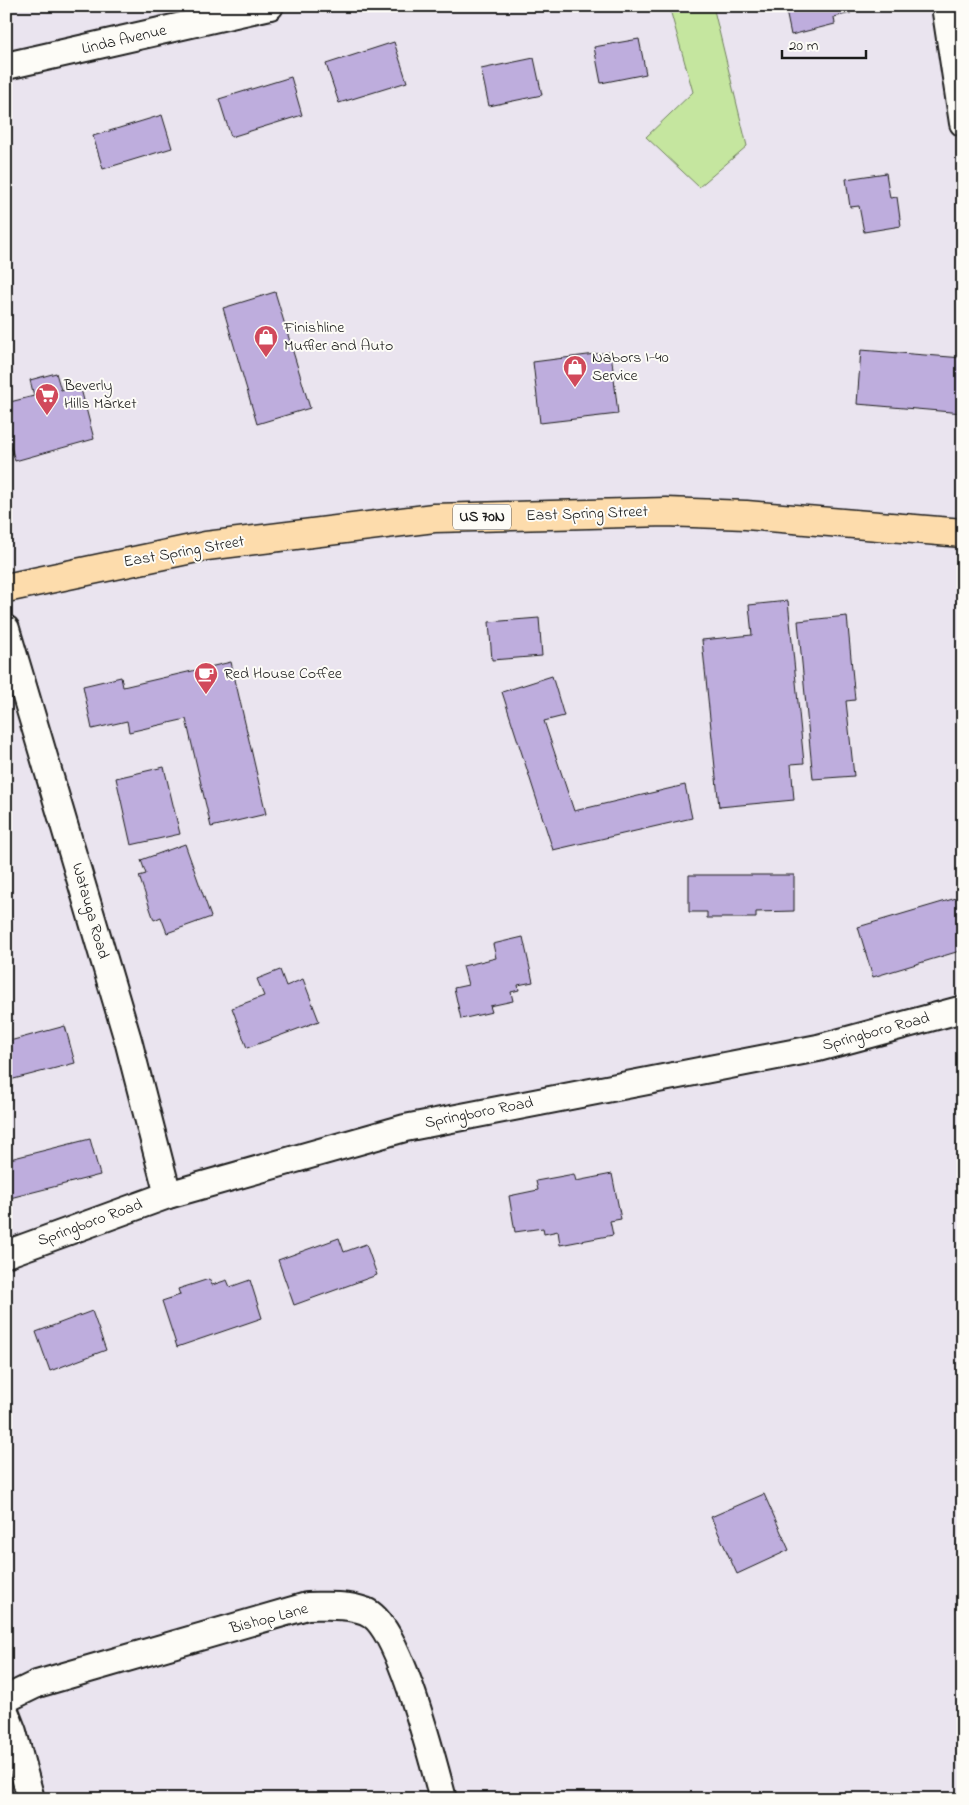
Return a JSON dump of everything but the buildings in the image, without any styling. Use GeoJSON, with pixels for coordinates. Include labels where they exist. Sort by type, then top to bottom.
{"type":"FeatureCollection","features":[{"type":"Feature","properties":{"kind":"main road","name":"East Spring Street"},"geometry":{"type":"LineString","coordinates":[[6,588],[206,546],[434,518],[666,512],[746,515],[963,533]]}},
{"type":"Feature","properties":{"kind":"street","name":"Linda Avenue"},"geometry":{"type":"LineString","coordinates":[[6,66],[270,6]]}},
{"type":"Feature","properties":{"kind":"street"},"geometry":{"type":"LineString","coordinates":[[945,6],[963,123]]}},
{"type":"Feature","properties":{"kind":"street","name":"Watauga Road"},"geometry":{"type":"LineString","coordinates":[[6,629],[128,1040],[168,1195]]}},
{"type":"Feature","properties":{"kind":"street","name":"Springboro Road"},"geometry":{"type":"LineString","coordinates":[[6,1254],[168,1195],[405,1128],[818,1048],[963,1009]]}},
{"type":"Feature","properties":{"kind":"street","name":"Bishop Lane"},"geometry":{"type":"LineString","coordinates":[[6,1699],[37,1684],[307,1606],[340,1606],[366,1611],[387,1633],[409,1681],[444,1799]]}},
{"type":"Feature","properties":{"kind":"street"},"geometry":{"type":"LineString","coordinates":[[6,1714],[14,1732],[31,1799]]}},
{"type":"Feature","properties":{"kind":"green space"},"geometry":{"type":"Polygon","coordinates":[[[669,6],[713,6],[747,146],[699,187],[646,137],[693,92],[669,6]]]}},
{"type":"Feature","properties":{"kind":"place","name":"Finishline Muffler and Auto"},"geometry":{"type":"Point","coordinates":[266,358]}},
{"type":"Feature","properties":{"kind":"place","name":"Nabors I-40 Service"},"geometry":{"type":"Point","coordinates":[575,388]}},
{"type":"Feature","properties":{"kind":"place","name":"Beverly Hills Market"},"geometry":{"type":"Point","coordinates":[47,416]}},
{"type":"Feature","properties":{"kind":"place","name":"Red House Coffee"},"geometry":{"type":"Point","coordinates":[206,695]}}]}
